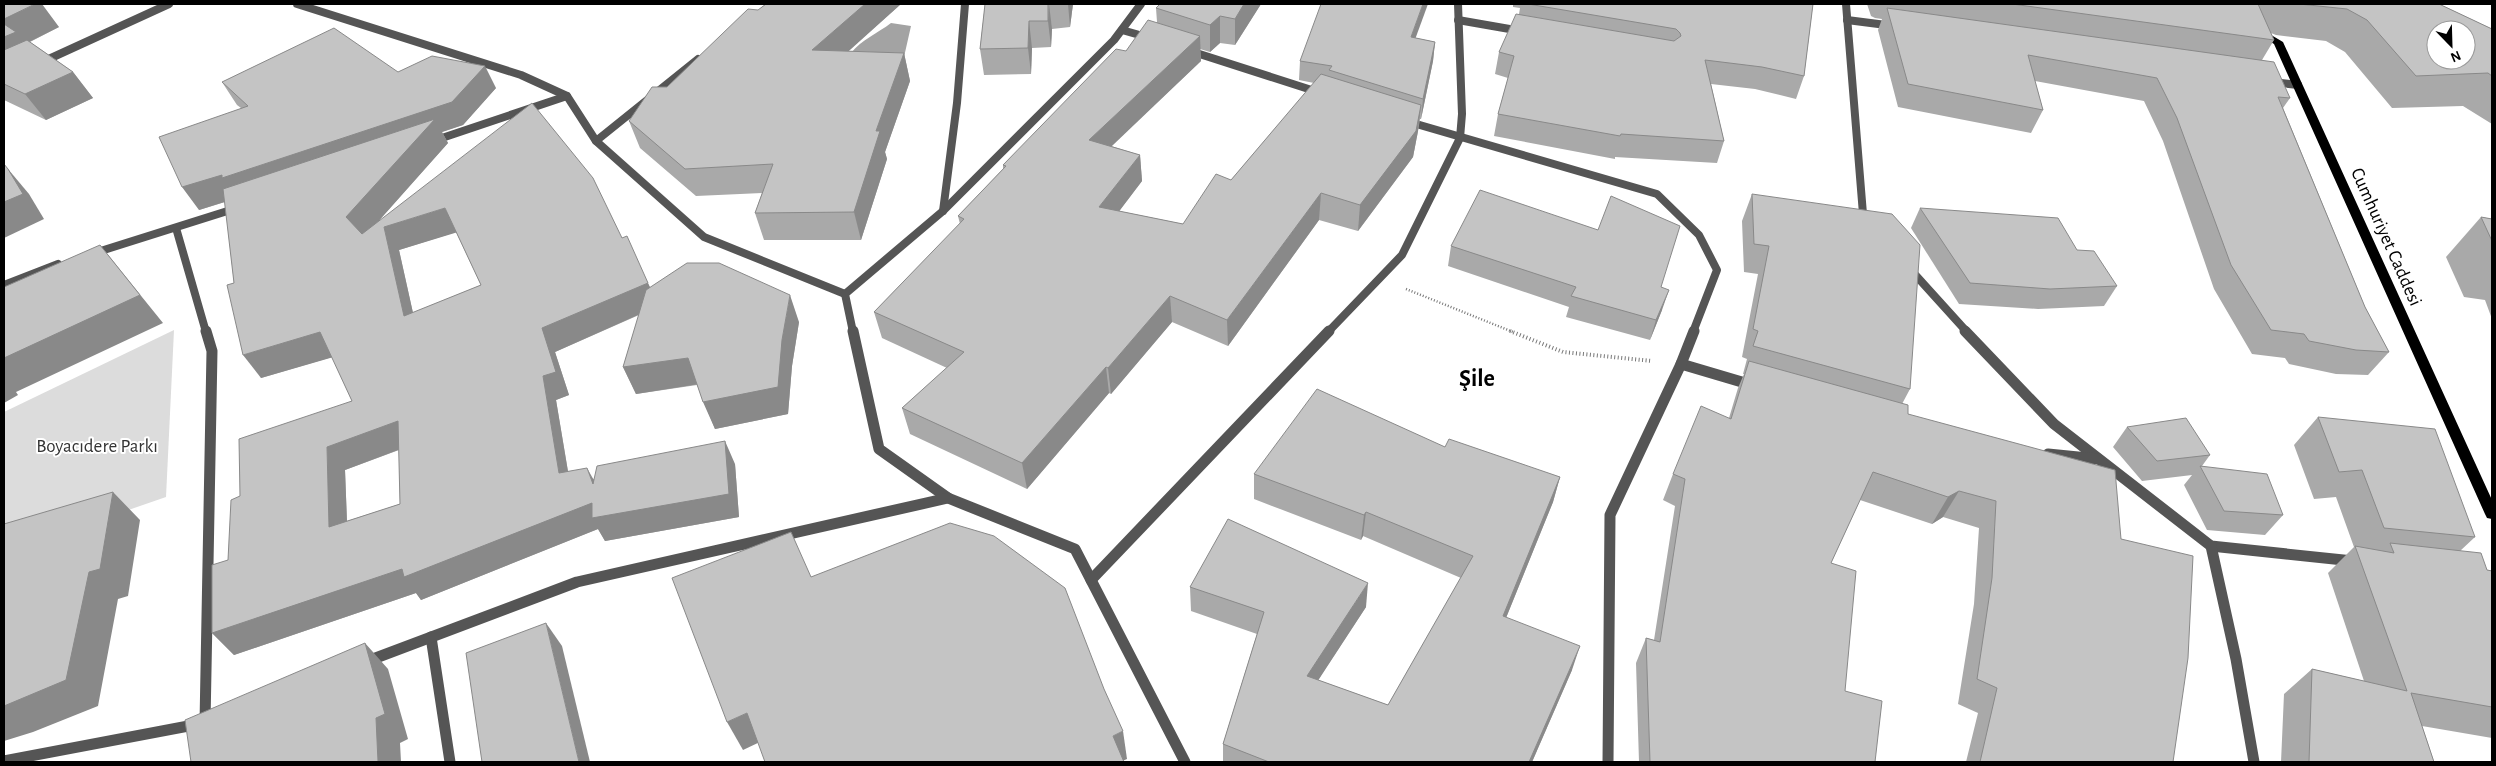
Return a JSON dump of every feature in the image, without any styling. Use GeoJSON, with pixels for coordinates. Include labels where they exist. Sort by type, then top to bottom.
{"type":"FeatureCollection","features":[{"type":"Feature","properties":{"kind":"main road","name":"Cumhuriyet Caddesi"},"geometry":{"type":"LineString","coordinates":[[2254,28],[2278,42],[2492,514]]}},
{"type":"Feature","properties":{"kind":"street"},"geometry":{"type":"LineString","coordinates":[[28,68],[169,4]]}},
{"type":"Feature","properties":{"kind":"street"},"geometry":{"type":"LineString","coordinates":[[297,4],[522,75],[567,96],[596,141],[704,237],[845,294]]}},
{"type":"Feature","properties":{"kind":"street"},"geometry":{"type":"LineString","coordinates":[[944,211],[957,103],[965,4]]}},
{"type":"Feature","properties":{"kind":"street"},"geometry":{"type":"LineString","coordinates":[[845,294],[944,211],[1122,30],[1141,4]]}},
{"type":"Feature","properties":{"kind":"street"},"geometry":{"type":"LineString","coordinates":[[1091,580],[1402,255],[1460,138],[1462,114],[1458,4]]}},
{"type":"Feature","properties":{"kind":"street"},"geometry":{"type":"LineString","coordinates":[[1846,4],[1863,214],[1876,228]]}},
{"type":"Feature","properties":{"kind":"street"},"geometry":{"type":"LineString","coordinates":[[1458,20],[1525,32]]}},
{"type":"Feature","properties":{"kind":"street"},"geometry":{"type":"LineString","coordinates":[[1847,20],[1906,28]]}},
{"type":"Feature","properties":{"kind":"street"},"geometry":{"type":"LineString","coordinates":[[1122,30],[1160,42]]}},
{"type":"Feature","properties":{"kind":"street"},"geometry":{"type":"LineString","coordinates":[[1178,48],[1328,96]]}},
{"type":"Feature","properties":{"kind":"street"},"geometry":{"type":"LineString","coordinates":[[596,141],[704,54]]}},
{"type":"Feature","properties":{"kind":"street"},"geometry":{"type":"LineString","coordinates":[[2259,80],[2298,85]]}},
{"type":"Feature","properties":{"kind":"street"},"geometry":{"type":"LineString","coordinates":[[427,143],[567,96]]}},
{"type":"Feature","properties":{"kind":"street"},"geometry":{"type":"LineString","coordinates":[[1394,117],[1460,138],[1658,194],[1699,235],[1717,270],[1682,364],[1610,515],[1608,762]]}},
{"type":"Feature","properties":{"kind":"street"},"geometry":{"type":"LineString","coordinates":[[83,256],[250,203]]}},
{"type":"Feature","properties":{"kind":"street"},"geometry":{"type":"LineString","coordinates":[[4,761],[209,721],[212,351],[176,228]]}},
{"type":"Feature","properties":{"kind":"street"},"geometry":{"type":"LineString","coordinates":[[1901,258],[1939,303],[2054,424],[2212,546],[2366,563]]}},
{"type":"Feature","properties":{"kind":"street"},"geometry":{"type":"LineString","coordinates":[[4,285],[65,261]]}},
{"type":"Feature","properties":{"kind":"street"},"geometry":{"type":"LineString","coordinates":[[845,294],[879,449],[948,498],[1075,549],[1185,762]]}},
{"type":"Feature","properties":{"kind":"street"},"geometry":{"type":"LineString","coordinates":[[1682,364],[1767,389]]}},
{"type":"Feature","properties":{"kind":"street"},"geometry":{"type":"LineString","coordinates":[[2033,453],[2099,459]]}},
{"type":"Feature","properties":{"kind":"street"},"geometry":{"type":"LineString","coordinates":[[349,668],[577,582],[948,498]]}},
{"type":"Feature","properties":{"kind":"street"},"geometry":{"type":"LineString","coordinates":[[2212,546],[2236,659],[2254,762]]}},
{"type":"Feature","properties":{"kind":"street"},"geometry":{"type":"LineString","coordinates":[[431,637],[450,762]]}},
{"type":"Feature","properties":{"kind":"path"},"geometry":{"type":"LineString","coordinates":[[1380,278],[1564,352],[1682,364]]}},
{"type":"Feature","properties":{"kind":"green space","name":"Boyacıdere Parkı"},"geometry":{"type":"Polygon","coordinates":[[[174,330],[166,497],[4,553],[4,412],[174,330]]]}},
{"type":"Feature","properties":{"kind":"shaded area"},"geometry":{"type":"Polygon","coordinates":[[[891,23],[911,26],[904,57],[851,53],[865,40],[891,23]]]}},
{"type":"Feature","properties":{"kind":"building"},"geometry":{"type":"Polygon","coordinates":[[[4,4],[35,4],[4,19],[4,4]]]}},
{"type":"Feature","properties":{"kind":"building"},"geometry":{"type":"Polygon","coordinates":[[[766,4],[865,4],[812,50],[904,53],[876,131],[880,131],[854,212],[755,213],[773,164],[685,169],[629,121],[652,87],[667,87],[748,9],[758,10],[766,4]]]}},
{"type":"Feature","properties":{"kind":"building"},"geometry":{"type":"Polygon","coordinates":[[[985,4],[1048,4],[1048,21],[1029,21],[1028,48],[980,49],[985,4]]]}},
{"type":"Feature","properties":{"kind":"building"},"geometry":{"type":"Polygon","coordinates":[[[1160,4],[1244,4],[1235,19],[1220,16],[1210,25],[1156,8],[1160,4]]]}},
{"type":"Feature","properties":{"kind":"building"},"geometry":{"type":"Polygon","coordinates":[[[1321,4],[1423,4],[1411,37],[1435,42],[1423,99],[1329,70],[1332,66],[1300,61],[1321,4]]]}},
{"type":"Feature","properties":{"kind":"building"},"geometry":{"type":"Polygon","coordinates":[[[1528,4],[1813,4],[1804,76],[1762,67],[1705,60],[1724,141],[1621,134],[1620,136],[1498,114],[1514,56],[1499,52],[1516,14],[1674,41],[1681,36],[1676,29],[1528,4]]]}},
{"type":"Feature","properties":{"kind":"building"},"geometry":{"type":"Polygon","coordinates":[[[2012,4],[2258,4],[2274,40],[2012,4]]]}},
{"type":"Feature","properties":{"kind":"building"},"geometry":{"type":"Polygon","coordinates":[[[2299,4],[2439,4],[2473,20],[2426,20],[2426,70],[2476,70],[2476,21],[2492,29],[2492,76],[2488,73],[2416,76],[2367,20],[2347,9],[2299,4]]]}},
{"type":"Feature","properties":{"kind":"building"},"geometry":{"type":"Polygon","coordinates":[[[1887,8],[2274,62],[2290,98],[2278,97],[2365,307],[2389,352],[2356,350],[2309,341],[2304,334],[2271,330],[2231,265],[2177,118],[2157,78],[2028,55],[2043,110],[1908,84],[1887,8]]]}},
{"type":"Feature","properties":{"kind":"building"},"geometry":{"type":"Polygon","coordinates":[[[1148,20],[1200,36],[1089,140],[1140,155],[1099,207],[1183,224],[1216,174],[1231,180],[1321,74],[1421,105],[1416,131],[1360,205],[1321,193],[1227,320],[1170,296],[1022,463],[902,408],[964,352],[874,312],[964,219],[958,216],[1006,166],[1003,165],[1116,49],[1126,51],[1148,20]]]}},
{"type":"Feature","properties":{"kind":"building"},"geometry":{"type":"Polygon","coordinates":[[[4,24],[16,32],[4,37],[4,24]]]}},
{"type":"Feature","properties":{"kind":"building"},"geometry":{"type":"Polygon","coordinates":[[[334,28],[398,72],[432,56],[485,66],[452,102],[222,178],[222,175],[182,187],[159,137],[248,106],[222,82],[334,28]]]}},
{"type":"Feature","properties":{"kind":"building"},"geometry":{"type":"Polygon","coordinates":[[[27,40],[73,72],[25,94],[4,84],[4,50],[27,40]]]}},
{"type":"Feature","properties":{"kind":"building"},"geometry":{"type":"Polygon","coordinates":[[[532,103],[593,178],[622,238],[627,236],[648,283],[542,328],[556,372],[543,376],[559,473],[587,468],[593,484],[597,466],[725,441],[729,494],[592,518],[592,503],[404,577],[402,569],[212,633],[212,565],[228,560],[231,500],[240,496],[239,439],[352,401],[320,332],[243,355],[227,285],[234,283],[223,189],[435,119],[346,217],[362,234],[532,103]],[[445,208],[384,227],[404,316],[481,285],[445,208]],[[398,421],[327,447],[329,527],[400,504],[398,421]]]}},
{"type":"Feature","properties":{"kind":"building"},"geometry":{"type":"Polygon","coordinates":[[[4,164],[23,194],[4,202],[4,164]]]}},
{"type":"Feature","properties":{"kind":"building"},"geometry":{"type":"Polygon","coordinates":[[[1480,190],[1598,230],[1611,196],[1680,226],[1661,287],[1669,290],[1656,320],[1571,296],[1576,287],[1451,246],[1480,190]]]}},
{"type":"Feature","properties":{"kind":"building"},"geometry":{"type":"Polygon","coordinates":[[[1752,194],[1892,214],[1920,245],[1910,389],[1753,346],[1758,331],[1753,329],[1769,246],[1754,244],[1752,194]]]}},
{"type":"Feature","properties":{"kind":"building"},"geometry":{"type":"Polygon","coordinates":[[[1920,208],[2058,218],[2077,250],[2094,251],[2117,286],[2050,289],[1970,283],[1920,208]]]}},
{"type":"Feature","properties":{"kind":"building"},"geometry":{"type":"Polygon","coordinates":[[[2481,217],[2492,219],[2492,241],[2481,217]]]}},
{"type":"Feature","properties":{"kind":"building"},"geometry":{"type":"Polygon","coordinates":[[[100,245],[140,295],[4,358],[4,287],[100,245]]]}},
{"type":"Feature","properties":{"kind":"building"},"geometry":{"type":"Polygon","coordinates":[[[687,263],[719,263],[790,295],[782,340],[778,387],[703,402],[688,358],[623,367],[646,290],[687,263]]]}},
{"type":"Feature","properties":{"kind":"building"},"geometry":{"type":"Polygon","coordinates":[[[1749,361],[1908,405],[1908,414],[2115,470],[2121,539],[2193,556],[2188,658],[2173,762],[1980,762],[1997,688],[1977,679],[1992,578],[1996,501],[1959,491],[1948,497],[1873,472],[1831,563],[1856,571],[1845,691],[1882,701],[1875,762],[1650,762],[1646,638],[1660,642],[1685,479],[1673,474],[1701,406],[1731,419],[1749,361]]]}},
{"type":"Feature","properties":{"kind":"building"},"geometry":{"type":"Polygon","coordinates":[[[1317,389],[1445,447],[1449,439],[1560,477],[1503,616],[1580,646],[1529,762],[1269,762],[1223,744],[1264,612],[1190,587],[1228,519],[1368,583],[1307,676],[1388,705],[1473,556],[1366,512],[1364,515],[1254,474],[1317,389]]]}},
{"type":"Feature","properties":{"kind":"building"},"geometry":{"type":"Polygon","coordinates":[[[2318,417],[2435,429],[2475,537],[2384,528],[2362,470],[2339,472],[2318,417]]]}},
{"type":"Feature","properties":{"kind":"building"},"geometry":{"type":"Polygon","coordinates":[[[2186,418],[2210,455],[2157,461],[2127,427],[2186,418]]]}},
{"type":"Feature","properties":{"kind":"building"},"geometry":{"type":"Polygon","coordinates":[[[2200,466],[2267,474],[2283,515],[2224,511],[2200,466]]]}},
{"type":"Feature","properties":{"kind":"building"},"geometry":{"type":"Polygon","coordinates":[[[113,492],[100,569],[89,572],[66,680],[4,706],[4,524],[113,492]]]}},
{"type":"Feature","properties":{"kind":"building"},"geometry":{"type":"Polygon","coordinates":[[[950,523],[994,536],[1065,588],[1104,689],[1123,731],[1113,736],[1124,762],[765,762],[747,713],[727,722],[672,578],[791,532],[811,577],[950,523]]]}},
{"type":"Feature","properties":{"kind":"building"},"geometry":{"type":"Polygon","coordinates":[[[2390,543],[2481,553],[2487,570],[2492,571],[2492,707],[2411,693],[2434,762],[2309,762],[2312,669],[2407,691],[2355,546],[2394,553],[2390,543]]]}},
{"type":"Feature","properties":{"kind":"building"},"geometry":{"type":"Polygon","coordinates":[[[546,623],[579,762],[482,762],[466,653],[546,623]]]}},
{"type":"Feature","properties":{"kind":"building"},"geometry":{"type":"Polygon","coordinates":[[[365,643],[385,714],[376,718],[378,762],[191,762],[185,720],[365,643]]]}},
{"type":"Feature","properties":{"kind":"district","name":"Şile"},"geometry":{"type":"Point","coordinates":[1477,379]}}]}
